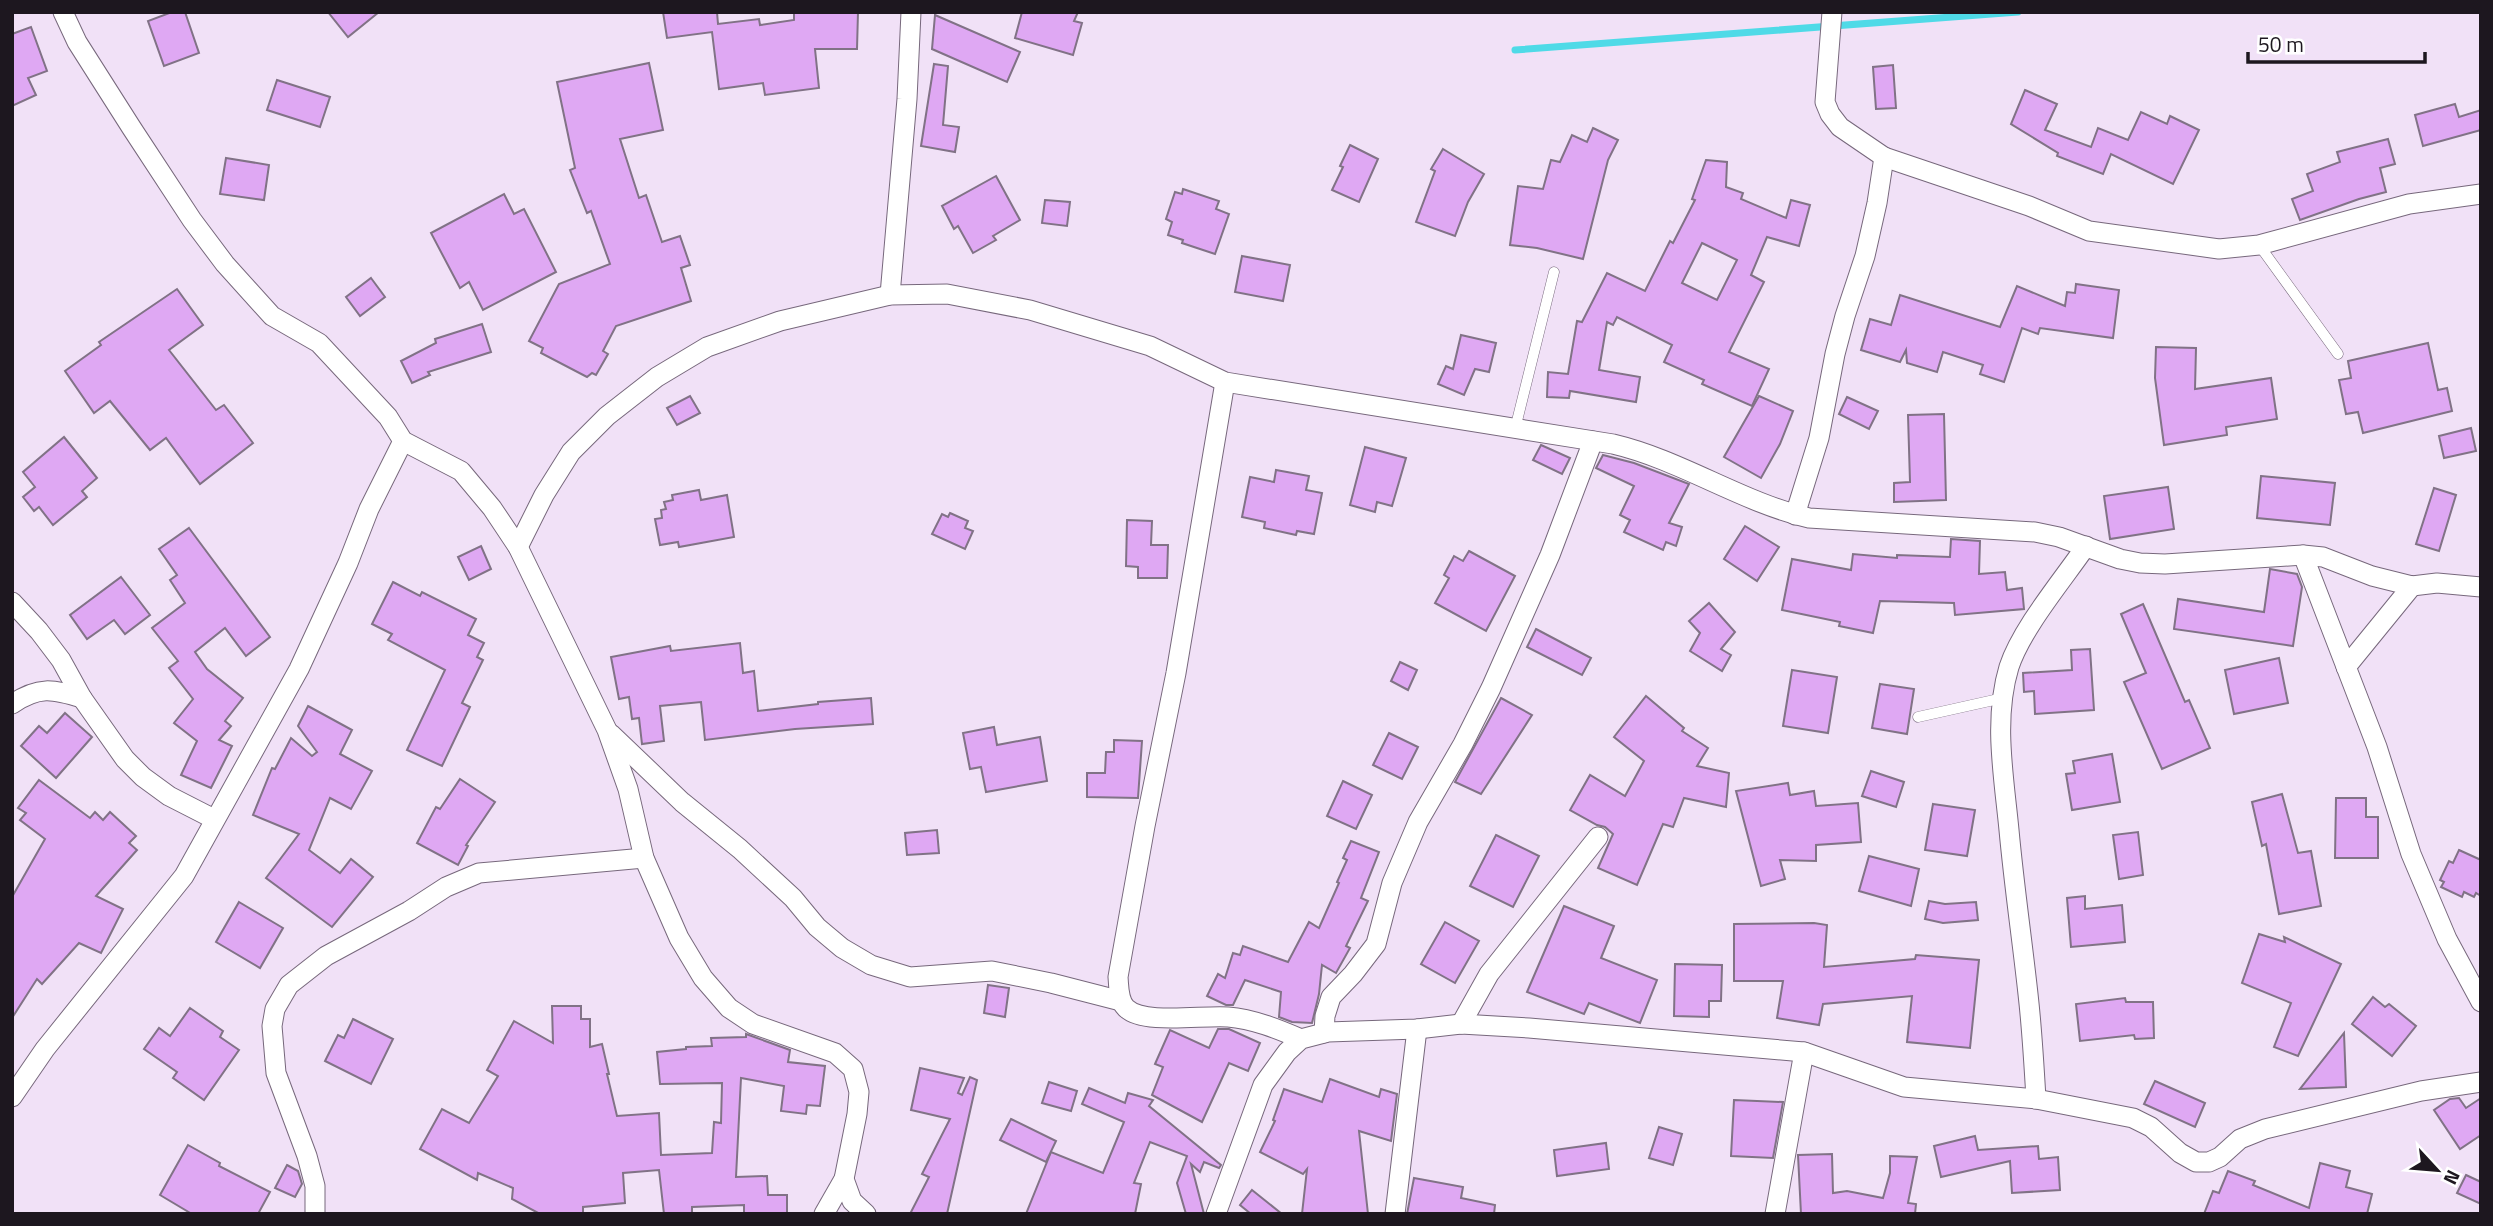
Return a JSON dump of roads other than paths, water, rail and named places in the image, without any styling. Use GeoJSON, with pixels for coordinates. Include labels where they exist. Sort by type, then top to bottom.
{"type":"FeatureCollection","features":[{"type":"Feature","properties":{"kind":"street"},"geometry":{"type":"LineString","coordinates":[[63,12],[77,43],[192,220],[225,264],[272,316],[319,343],[388,417],[403,441],[461,471],[492,508],[518,547],[607,730],[628,789],[645,858],[679,938],[703,978],[729,1008],[753,1024],[835,1053],[853,1069],[859,1092],[844,1179],[824,1214]]}},
{"type":"Feature","properties":{"kind":"street"},"geometry":{"type":"LineString","coordinates":[[890,295],[907,99],[911,12]]}},
{"type":"Feature","properties":{"kind":"street"},"geometry":{"type":"LineString","coordinates":[[1832,12],[1825,102],[1840,127],[1884,157],[2029,206],[2089,231],[2219,249],[2259,245],[2409,204],[2481,194]]}},
{"type":"Feature","properties":{"kind":"street"},"geometry":{"type":"LineString","coordinates":[[1795,515],[1819,438],[1845,316],[1865,256],[1884,157]]}},
{"type":"Feature","properties":{"kind":"street"},"geometry":{"type":"LineString","coordinates":[[518,547],[544,495],[571,452],[607,416],[657,377],[707,347],[780,321],[890,295],[947,294],[1030,310],[1150,346],[1226,382],[1644,451],[1783,512],[1809,518],[2035,532],[2140,563],[2165,564],[2303,555],[2323,557],[2372,576],[2412,586],[2437,583],[2481,587]]}},
{"type":"Feature","properties":{"kind":"street"},"geometry":{"type":"LineString","coordinates":[[1226,382],[1176,673],[1118,977],[1121,1001],[1127,1009],[1142,1017],[1229,1017],[1258,1023],[1301,1039]]}},
{"type":"Feature","properties":{"kind":"street"},"geometry":{"type":"LineString","coordinates":[[12,1097],[45,1049],[184,876],[299,669],[348,563],[369,509],[403,441]]}},
{"type":"Feature","properties":{"kind":"street"},"geometry":{"type":"LineString","coordinates":[[1324,1033],[1325,1016],[1331,997],[1376,944],[1392,883],[1418,822],[1463,744],[1491,688],[1550,555],[1593,441]]}},
{"type":"Feature","properties":{"kind":"street"},"geometry":{"type":"LineString","coordinates":[[2036,1099],[2000,732],[2003,698],[2010,666],[2024,637],[2086,547]]}},
{"type":"Feature","properties":{"kind":"street"},"geometry":{"type":"LineString","coordinates":[[2303,555],[2377,747],[2411,854],[2446,939],[2481,1002]]}},
{"type":"Feature","properties":{"kind":"street"},"geometry":{"type":"LineString","coordinates":[[2346,667],[2412,586]]}},
{"type":"Feature","properties":{"kind":"street"},"geometry":{"type":"LineString","coordinates":[[12,602],[61,660],[82,698],[125,759],[143,777],[169,796],[215,819]]}},
{"type":"Feature","properties":{"kind":"street"},"geometry":{"type":"LineString","coordinates":[[12,704],[45,689],[82,698]]}},
{"type":"Feature","properties":{"kind":"street"},"geometry":{"type":"LineString","coordinates":[[607,730],[682,802],[740,849],[793,898],[817,927],[842,948],[872,965],[910,976],[992,971],[1051,982],[1121,1001]]}},
{"type":"Feature","properties":{"kind":"street"},"geometry":{"type":"LineString","coordinates":[[1461,1024],[1489,974],[1598,837]]}},
{"type":"Feature","properties":{"kind":"street"},"geometry":{"type":"LineString","coordinates":[[315,1214],[314,1185],[307,1156],[276,1073],[274,1059],[272,1026],[275,1009],[289,985],[326,956],[409,911],[446,887],[479,873],[645,858]]}},
{"type":"Feature","properties":{"kind":"street"},"geometry":{"type":"LineString","coordinates":[[1216,1214],[1264,1085],[1287,1052],[1301,1039],[1324,1033],[1417,1029],[1461,1024],[1804,1052],[1904,1087],[2036,1099],[2133,1118],[2151,1126],[2180,1153],[2196,1162],[2209,1162],[2220,1157],[2240,1139],[2265,1129],[2421,1091],[2481,1082]]}},
{"type":"Feature","properties":{"kind":"street"},"geometry":{"type":"LineString","coordinates":[[1395,1214],[1417,1029]]}},
{"type":"Feature","properties":{"kind":"street"},"geometry":{"type":"LineString","coordinates":[[1776,1214],[1804,1052]]}},
{"type":"Feature","properties":{"kind":"street"},"geometry":{"type":"LineString","coordinates":[[844,1179],[852,1200],[866,1214]]}},
{"type":"Feature","properties":{"kind":"lane"},"geometry":{"type":"LineString","coordinates":[[2259,245],[2338,354]]}},
{"type":"Feature","properties":{"kind":"lane"},"geometry":{"type":"LineString","coordinates":[[1515,429],[1554,272]]}},
{"type":"Feature","properties":{"kind":"lane"},"geometry":{"type":"LineString","coordinates":[[1918,718],[2003,698]]}},
{"type":"Feature","properties":{"kind":"waterway"},"geometry":{"type":"LineString","coordinates":[[1515,50],[2018,12]]}}]}
